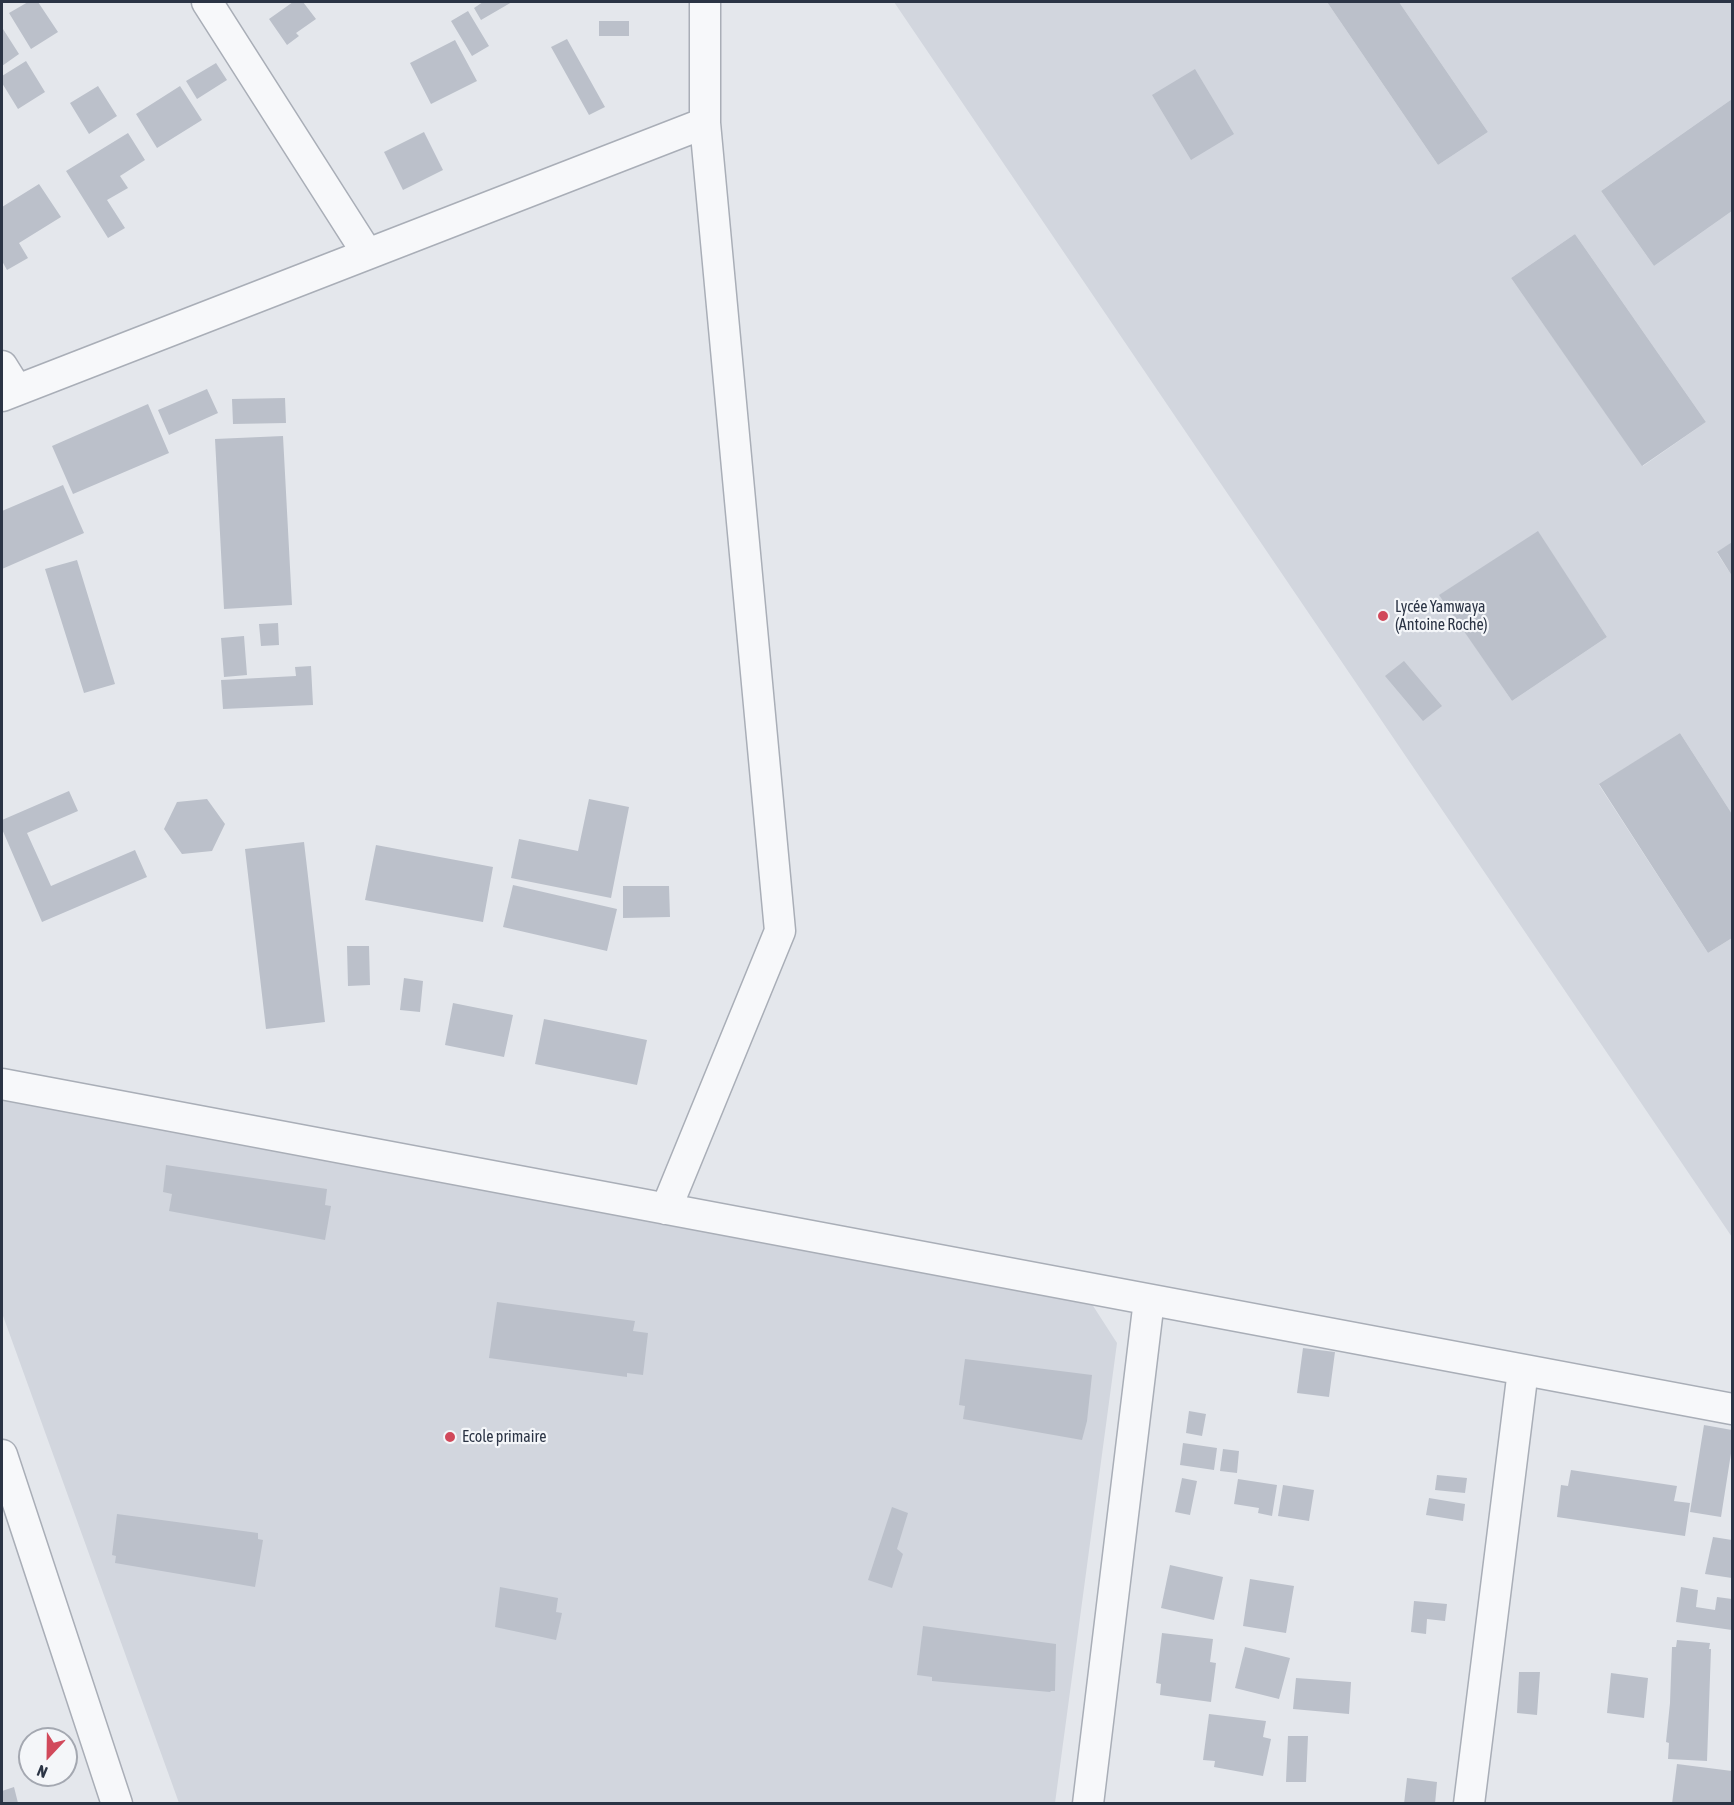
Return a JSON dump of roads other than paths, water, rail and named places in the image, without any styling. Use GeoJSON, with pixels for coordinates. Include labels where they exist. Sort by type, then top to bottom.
{"type":"FeatureCollection","features":[{"type":"Feature","properties":{"kind":"street"},"geometry":{"type":"LineString","coordinates":[[207,2],[367,253]]}},
{"type":"Feature","properties":{"kind":"street"},"geometry":{"type":"LineString","coordinates":[[666,1209],[780,931],[705,123],[705,16],[687,2]]}},
{"type":"Feature","properties":{"kind":"street"},"geometry":{"type":"LineString","coordinates":[[7,384],[367,253],[705,123]]}},
{"type":"Feature","properties":{"kind":"street"},"geometry":{"type":"LineString","coordinates":[[2,1084],[1732,1409]]}},
{"type":"Feature","properties":{"kind":"street"},"geometry":{"type":"LineString","coordinates":[[1088,1803],[1149,1300]]}},
{"type":"Feature","properties":{"kind":"street"},"geometry":{"type":"LineString","coordinates":[[1469,1803],[1523,1370]]}},
{"type":"Feature","properties":{"kind":"street"},"geometry":{"type":"LineString","coordinates":[[2,1455],[117,1803]]}},
{"type":"Feature","properties":{"kind":"place","name":"Lycée Yamwaya (Antoine Roche)"},"geometry":{"type":"Point","coordinates":[1383,616]}},
{"type":"Feature","properties":{"kind":"place","name":"Ecole primaire"},"geometry":{"type":"Point","coordinates":[450,1437]}}]}
